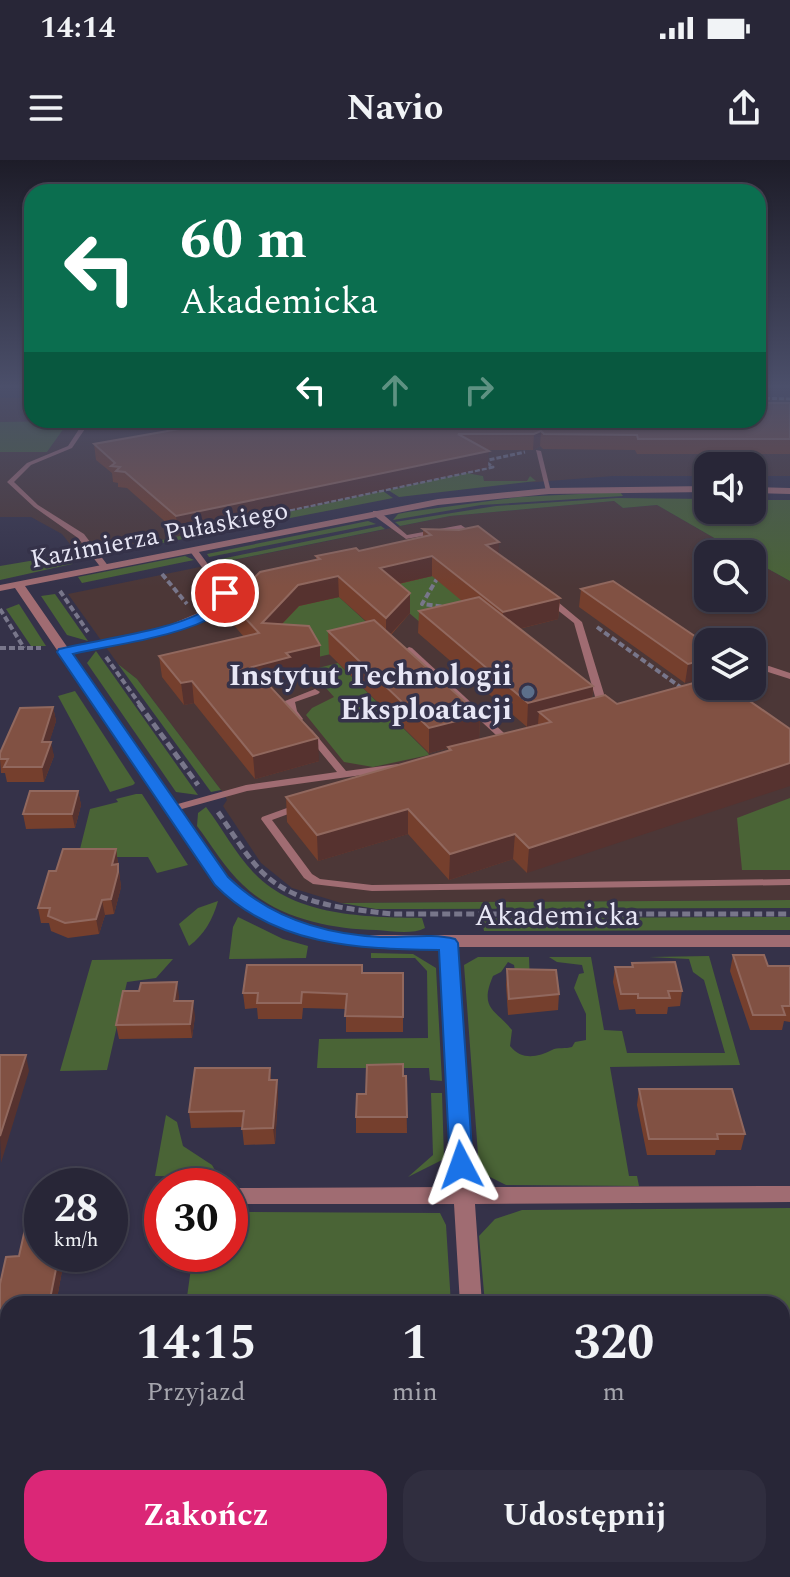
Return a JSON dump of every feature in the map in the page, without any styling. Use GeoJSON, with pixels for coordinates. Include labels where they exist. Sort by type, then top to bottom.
{"type":"FeatureCollection","features":[{"type":"Feature","properties":{"kind":"street","name":"Kazimierza Pułaskiego"},"geometry":{"type":"LineString","coordinates":[[0,588],[376,513],[451,501],[549,491],[694,489]]}},
{"type":"Feature","properties":{"kind":"street"},"geometry":{"type":"LineString","coordinates":[[766,490],[790,491]]}},
{"type":"Feature","properties":{"kind":"street","name":"Akademicka"},"geometry":{"type":"LineString","coordinates":[[18,584],[221,881],[236,896],[268,918],[309,933],[343,940],[448,943],[790,941]]}},
{"type":"Feature","properties":{"kind":"street"},"geometry":{"type":"LineString","coordinates":[[448,943],[470,1296]]}},
{"type":"Feature","properties":{"kind":"street"},"geometry":{"type":"LineString","coordinates":[[248,1196],[790,1194]]}},
{"type":"Feature","properties":{"kind":"lane"},"geometry":{"type":"LineString","coordinates":[[53,454],[29,464],[10,482],[30,502],[81,536],[105,567]]}},
{"type":"Feature","properties":{"kind":"lane"},"geometry":{"type":"LineString","coordinates":[[539,454],[549,491]]}},
{"type":"Feature","properties":{"kind":"lane"},"geometry":{"type":"LineString","coordinates":[[376,513],[406,537],[461,527],[486,545]]}},
{"type":"Feature","properties":{"kind":"lane"},"geometry":{"type":"LineString","coordinates":[[63,650],[157,633],[221,606],[225,593],[193,550]]}},
{"type":"Feature","properties":{"kind":"lane"},"geometry":{"type":"LineString","coordinates":[[545,596],[578,622],[605,712]]}},
{"type":"Feature","properties":{"kind":"lane"},"geometry":{"type":"LineString","coordinates":[[409,650],[512,747],[493,748]]}},
{"type":"Feature","properties":{"kind":"lane"},"geometry":{"type":"LineString","coordinates":[[766,670],[790,676]]}},
{"type":"Feature","properties":{"kind":"lane"},"geometry":{"type":"LineString","coordinates":[[315,692],[294,698],[290,706],[344,775]]}},
{"type":"Feature","properties":{"kind":"lane"},"geometry":{"type":"LineString","coordinates":[[591,716],[618,708]]}},
{"type":"Feature","properties":{"kind":"lane"},"geometry":{"type":"LineString","coordinates":[[506,739],[520,735]]}},
{"type":"Feature","properties":{"kind":"lane"},"geometry":{"type":"LineString","coordinates":[[171,809],[246,788],[412,764]]}},
{"type":"Feature","properties":{"kind":"lane"},"geometry":{"type":"LineString","coordinates":[[391,781],[406,777]]}},
{"type":"Feature","properties":{"kind":"lane"},"geometry":{"type":"LineString","coordinates":[[304,806],[266,819],[308,876],[317,882],[372,888],[790,882]]}},
{"type":"Feature","properties":{"kind":"path"},"geometry":{"type":"LineString","coordinates":[[187,532],[493,467],[484,461],[521,454]]}},
{"type":"Feature","properties":{"kind":"path"},"geometry":{"type":"LineString","coordinates":[[384,490],[389,493]]}},
{"type":"Feature","properties":{"kind":"path"},"geometry":{"type":"LineString","coordinates":[[438,577],[422,604],[453,607]]}},
{"type":"Feature","properties":{"kind":"path"},"geometry":{"type":"LineString","coordinates":[[59,589],[264,874],[299,895],[340,908],[392,914],[790,914]]}},
{"type":"Feature","properties":{"kind":"path"},"geometry":{"type":"LineString","coordinates":[[0,609],[24,648]]}},
{"type":"Feature","properties":{"kind":"path"},"geometry":{"type":"LineString","coordinates":[[578,622],[589,621],[677,687],[686,690]]}},
{"type":"Feature","properties":{"kind":"path"},"geometry":{"type":"LineString","coordinates":[[0,648],[63,650]]}},
{"type":"Feature","properties":{"kind":"shaded area"},"geometry":{"type":"Polygon","coordinates":[[[0,454],[694,454],[694,476],[613,476],[536,482],[484,481],[483,476],[466,473],[139,545],[127,543],[77,553],[62,534],[31,517],[0,517],[0,454]]]}},
{"type":"Feature","properties":{"kind":"shaded area"},"geometry":{"type":"Polygon","coordinates":[[[766,454],[790,454],[790,476],[766,476],[766,454]]]}},
{"type":"Feature","properties":{"kind":"shaded area"},"geometry":{"type":"Polygon","coordinates":[[[614,501],[623,508],[657,505],[718,540],[694,540],[694,612],[766,612],[766,568],[790,581],[790,900],[341,903],[292,888],[261,863],[223,806],[227,800],[224,794],[137,679],[118,664],[68,594],[450,516],[614,501]]]}},
{"type":"Feature","properties":{"kind":"green space"},"geometry":{"type":"Polygon","coordinates":[[[467,473],[483,476],[484,481],[527,481],[530,476],[536,481],[399,497],[388,490],[467,473]]]}},
{"type":"Feature","properties":{"kind":"green space"},"geometry":{"type":"Polygon","coordinates":[[[383,491],[393,498],[147,546],[139,545],[383,491]]]}},
{"type":"Feature","properties":{"kind":"green space"},"geometry":{"type":"Polygon","coordinates":[[[620,492],[623,496],[481,505],[393,520],[398,514],[408,512],[519,497],[620,492]]]}},
{"type":"Feature","properties":{"kind":"green space"},"geometry":{"type":"Polygon","coordinates":[[[617,498],[694,499],[694,524],[766,524],[766,500],[790,500],[790,581],[766,568],[766,540],[718,540],[657,505],[623,508],[614,501],[450,516],[400,526],[395,522],[496,506],[617,498]]]}},
{"type":"Feature","properties":{"kind":"green space"},"geometry":{"type":"Polygon","coordinates":[[[368,521],[376,524],[209,557],[207,554],[368,521]]]}},
{"type":"Feature","properties":{"kind":"green space"},"geometry":{"type":"Polygon","coordinates":[[[381,526],[385,529],[218,563],[216,560],[381,526]]]}},
{"type":"Feature","properties":{"kind":"green space"},"geometry":{"type":"Polygon","coordinates":[[[77,553],[79,556],[72,564],[0,580],[0,566],[77,553]]]}},
{"type":"Feature","properties":{"kind":"green space"},"geometry":{"type":"Polygon","coordinates":[[[185,556],[194,560],[82,583],[78,577],[185,556]]]}},
{"type":"Feature","properties":{"kind":"green space"},"geometry":{"type":"Polygon","coordinates":[[[432,576],[441,577],[467,604],[429,630],[380,588],[432,576]]]}},
{"type":"Feature","properties":{"kind":"green space"},"geometry":{"type":"Polygon","coordinates":[[[55,594],[88,641],[67,635],[41,596],[55,594]]]}},
{"type":"Feature","properties":{"kind":"green space"},"geometry":{"type":"Polygon","coordinates":[[[339,597],[387,641],[318,657],[276,626],[291,607],[339,597]]]}},
{"type":"Feature","properties":{"kind":"green space"},"geometry":{"type":"Polygon","coordinates":[[[19,604],[46,646],[31,646],[6,609],[19,604]]]}},
{"type":"Feature","properties":{"kind":"green space"},"geometry":{"type":"Polygon","coordinates":[[[96,651],[198,795],[176,792],[87,663],[96,651]]]}},
{"type":"Feature","properties":{"kind":"green space"},"geometry":{"type":"Polygon","coordinates":[[[338,663],[429,755],[373,767],[344,762],[306,715],[312,708],[334,697],[310,670],[338,663]]]}},
{"type":"Feature","properties":{"kind":"green space"},"geometry":{"type":"Polygon","coordinates":[[[118,664],[137,679],[221,790],[211,792],[118,664]]]}},
{"type":"Feature","properties":{"kind":"green space"},"geometry":{"type":"Polygon","coordinates":[[[75,691],[135,783],[133,785],[110,792],[58,696],[75,691]]]}},
{"type":"Feature","properties":{"kind":"green space"},"geometry":{"type":"Polygon","coordinates":[[[142,794],[188,865],[157,873],[148,857],[78,857],[90,809],[142,794]]]}},
{"type":"Feature","properties":{"kind":"green space"},"geometry":{"type":"Polygon","coordinates":[[[790,798],[790,870],[742,870],[737,818],[790,798]]]}},
{"type":"Feature","properties":{"kind":"green space"},"geometry":{"type":"Polygon","coordinates":[[[206,807],[253,872],[289,898],[332,912],[422,918],[425,928],[401,932],[341,927],[305,920],[272,906],[236,878],[197,826],[198,813],[206,807]]]}},
{"type":"Feature","properties":{"kind":"green space"},"geometry":{"type":"Polygon","coordinates":[[[790,900],[790,908],[376,909],[341,903],[790,900]]]}},
{"type":"Feature","properties":{"kind":"green space"},"geometry":{"type":"Polygon","coordinates":[[[218,901],[207,926],[189,946],[179,924],[198,908],[218,901]]]}},
{"type":"Feature","properties":{"kind":"green space"},"geometry":{"type":"Polygon","coordinates":[[[238,917],[283,939],[308,946],[306,958],[229,959],[233,927],[238,917]]]}},
{"type":"Feature","properties":{"kind":"green space"},"geometry":{"type":"Polygon","coordinates":[[[790,917],[790,930],[484,931],[481,918],[790,917]]]}},
{"type":"Feature","properties":{"kind":"green space"},"geometry":{"type":"Polygon","coordinates":[[[371,953],[413,954],[436,968],[442,1081],[430,1080],[429,1068],[317,1068],[319,1039],[428,1038],[427,971],[415,958],[371,958],[371,953]]]}},
{"type":"Feature","properties":{"kind":"green space"},"geometry":{"type":"Polygon","coordinates":[[[709,956],[740,1065],[610,1067],[629,1176],[637,1176],[639,1186],[506,1185],[479,1168],[464,965],[478,957],[529,957],[530,985],[508,962],[501,972],[493,976],[488,995],[491,1008],[512,1030],[510,1046],[525,1056],[572,1047],[575,1042],[586,1040],[586,1014],[574,988],[579,974],[584,973],[582,965],[557,962],[549,957],[591,957],[604,1030],[622,1031],[627,1053],[725,1053],[704,980],[693,972],[689,959],[649,957],[709,956]]]}},
{"type":"Feature","properties":{"kind":"green space"},"geometry":{"type":"Polygon","coordinates":[[[173,959],[156,978],[127,982],[107,1070],[60,1071],[92,960],[173,959]]]}},
{"type":"Feature","properties":{"kind":"green space"},"geometry":{"type":"Polygon","coordinates":[[[431,1093],[442,1093],[444,1159],[408,1177],[433,1155],[431,1093]]]}},
{"type":"Feature","properties":{"kind":"green space"},"geometry":{"type":"Polygon","coordinates":[[[166,1115],[177,1122],[183,1146],[214,1168],[156,1168],[166,1115]]]}},
{"type":"Feature","properties":{"kind":"green space"},"geometry":{"type":"Polygon","coordinates":[[[790,1208],[790,1296],[484,1296],[479,1236],[495,1219],[522,1210],[790,1208]]]}},
{"type":"Feature","properties":{"kind":"green space"},"geometry":{"type":"Polygon","coordinates":[[[248,1212],[440,1213],[446,1225],[450,1296],[187,1296],[190,1272],[248,1272],[248,1212]]]}},
{"type":"Feature","properties":{"kind":"building"},"geometry":{"type":"Polygon","coordinates":[[[105,454],[474,454],[176,516],[125,472],[116,471],[120,467],[111,466],[115,463],[105,454]]]}},
{"type":"Feature","properties":{"kind":"building"},"geometry":{"type":"Polygon","coordinates":[[[478,526],[499,542],[486,545],[560,598],[503,612],[432,556],[380,568],[410,593],[386,618],[338,576],[298,585],[262,623],[309,626],[320,645],[286,653],[290,657],[252,667],[318,738],[253,756],[192,681],[181,683],[159,656],[259,633],[230,602],[260,572],[320,559],[316,556],[356,548],[359,551],[431,535],[423,529],[459,530],[478,526]]]}},
{"type":"Feature","properties":{"kind":"building"},"geometry":{"type":"Polygon","coordinates":[[[613,581],[694,636],[694,662],[688,664],[581,589],[613,581]]]}},
{"type":"Feature","properties":{"kind":"building"},"geometry":{"type":"Polygon","coordinates":[[[479,597],[593,686],[528,703],[419,611],[479,597]]]}},
{"type":"Feature","properties":{"kind":"building"},"geometry":{"type":"Polygon","coordinates":[[[374,620],[480,715],[429,728],[328,631],[374,620]]]}},
{"type":"Feature","properties":{"kind":"building"},"geometry":{"type":"Polygon","coordinates":[[[694,683],[694,700],[748,700],[790,729],[790,763],[529,848],[515,834],[450,854],[408,809],[317,835],[286,797],[451,750],[448,747],[551,722],[539,712],[605,695],[617,704],[694,683]]]}},
{"type":"Feature","properties":{"kind":"building"},"geometry":{"type":"Polygon","coordinates":[[[53,707],[42,742],[51,742],[42,767],[4,767],[8,759],[0,759],[0,753],[20,708],[53,707]]]}},
{"type":"Feature","properties":{"kind":"building"},"geometry":{"type":"Polygon","coordinates":[[[30,791],[78,791],[72,814],[23,814],[30,791]]]}},
{"type":"Feature","properties":{"kind":"building"},"geometry":{"type":"Polygon","coordinates":[[[63,849],[116,849],[112,865],[118,864],[118,872],[111,899],[102,900],[96,919],[65,923],[48,916],[50,908],[38,908],[49,871],[56,871],[63,849]]]}},
{"type":"Feature","properties":{"kind":"building"},"geometry":{"type":"Polygon","coordinates":[[[733,955],[764,955],[768,966],[790,966],[790,1006],[782,1006],[785,1015],[753,1015],[733,955]]]}},
{"type":"Feature","properties":{"kind":"building"},"geometry":{"type":"Polygon","coordinates":[[[675,962],[682,991],[668,991],[670,998],[638,998],[638,994],[621,994],[615,967],[633,967],[632,963],[675,962]]]}},
{"type":"Feature","properties":{"kind":"building"},"geometry":{"type":"Polygon","coordinates":[[[247,965],[362,965],[362,973],[403,973],[403,1017],[345,1016],[347,994],[302,992],[301,1003],[257,1003],[258,993],[243,993],[247,965]]]}},
{"type":"Feature","properties":{"kind":"building"},"geometry":{"type":"Polygon","coordinates":[[[507,969],[556,970],[559,994],[509,999],[507,969]]]}},
{"type":"Feature","properties":{"kind":"building"},"geometry":{"type":"Polygon","coordinates":[[[177,982],[174,1001],[193,1001],[190,1024],[116,1025],[123,991],[139,991],[141,983],[177,982]]]}},
{"type":"Feature","properties":{"kind":"building"},"geometry":{"type":"Polygon","coordinates":[[[0,1055],[26,1055],[0,1136],[0,1055]]]}},
{"type":"Feature","properties":{"kind":"building"},"geometry":{"type":"Polygon","coordinates":[[[403,1064],[407,1117],[356,1117],[357,1094],[366,1094],[367,1065],[403,1064]]]}},
{"type":"Feature","properties":{"kind":"building"},"geometry":{"type":"Polygon","coordinates":[[[195,1068],[270,1068],[269,1080],[277,1080],[273,1128],[242,1129],[244,1111],[189,1112],[195,1068]]]}},
{"type":"Feature","properties":{"kind":"building"},"geometry":{"type":"Polygon","coordinates":[[[639,1089],[732,1089],[745,1134],[717,1134],[718,1139],[649,1139],[639,1089]]]}},
{"type":"Feature","properties":{"kind":"building"},"geometry":{"type":"Polygon","coordinates":[[[24,1234],[24,1272],[55,1272],[51,1296],[0,1296],[6,1257],[19,1256],[24,1234]]]}},
{"type":"Feature","properties":{"kind":"place","name":"Instytut Technologii Eksploatacji"},"geometry":{"type":"Point","coordinates":[528,692]}},
{"type":"Feature","properties":{"kind":"route"},"geometry":{"type":"LineString","coordinates":[[225,593],[224,602],[216,610],[172,628],[64,652],[221,881],[240,900],[268,918],[331,938],[380,943],[448,943],[461,1165]]}}]}
